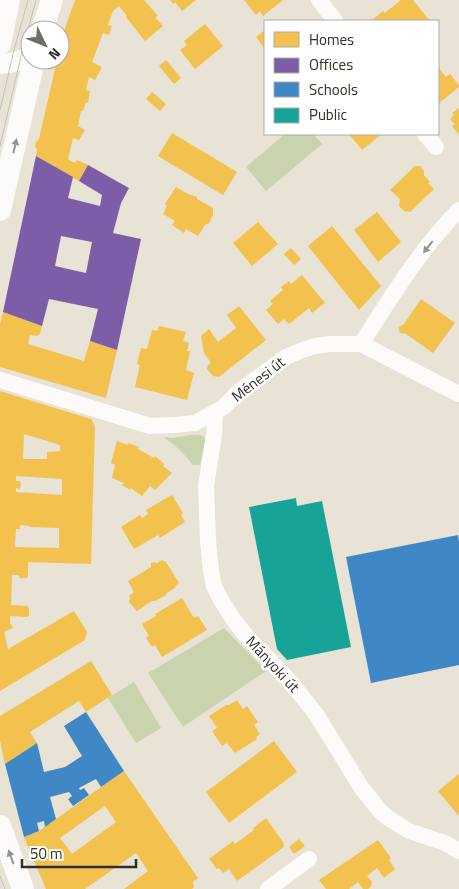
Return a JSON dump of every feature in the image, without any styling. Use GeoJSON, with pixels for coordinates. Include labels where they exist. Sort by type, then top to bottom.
{"type":"FeatureCollection","features":[{"type":"Feature","properties":{"kind":"main road"},"geometry":{"type":"LineString","coordinates":[[0,44],[9,0]]}},
{"type":"Feature","properties":{"kind":"main road"},"geometry":{"type":"LineString","coordinates":[[45,20],[52,0]]}},
{"type":"Feature","properties":{"kind":"main road"},"geometry":{"type":"LineString","coordinates":[[0,210],[32,70]]}},
{"type":"Feature","properties":{"kind":"main road"},"geometry":{"type":"LineString","coordinates":[[0,826],[23,889]]}},
{"type":"Feature","properties":{"kind":"street"},"geometry":{"type":"LineString","coordinates":[[318,0],[335,20]]}},
{"type":"Feature","properties":{"kind":"street"},"geometry":{"type":"LineString","coordinates":[[0,64],[20,60]]}},
{"type":"Feature","properties":{"kind":"street"},"geometry":{"type":"LineString","coordinates":[[426,135],[436,147]]}},
{"type":"Feature","properties":{"kind":"street"},"geometry":{"type":"LineString","coordinates":[[459,210],[422,255],[361,344],[459,394]]}},
{"type":"Feature","properties":{"kind":"street","name":"Ménesi út"},"geometry":{"type":"LineString","coordinates":[[0,380],[150,426],[196,423],[224,407],[256,379],[286,357],[300,350],[330,344],[361,344]]}},
{"type":"Feature","properties":{"kind":"street","name":"Mányoki út"},"geometry":{"type":"LineString","coordinates":[[215,413],[214,435],[206,486],[211,571],[214,586],[221,600],[247,637],[270,659],[306,700],[360,787],[379,810],[388,818],[409,830],[445,843],[459,851]]}},
{"type":"Feature","properties":{"kind":"street"},"geometry":{"type":"LineString","coordinates":[[268,889],[309,859]]}},
{"type":"Feature","properties":{"kind":"green space"},"geometry":{"type":"Polygon","coordinates":[[[284,135],[314,135],[322,144],[266,191],[246,167],[284,135]]]}},
{"type":"Feature","properties":{"kind":"green space"},"geometry":{"type":"Polygon","coordinates":[[[191,435],[204,437],[205,441],[200,465],[193,465],[180,450],[163,437],[173,438],[191,435]]]}},
{"type":"Feature","properties":{"kind":"green space"},"geometry":{"type":"Polygon","coordinates":[[[224,628],[266,671],[183,727],[148,673],[224,628]]]}},
{"type":"Feature","properties":{"kind":"green space"},"geometry":{"type":"Polygon","coordinates":[[[134,682],[161,728],[136,743],[108,698],[134,682]]]}},
{"type":"Feature","properties":{"kind":"building: Homes"},"geometry":{"type":"Polygon","coordinates":[[[75,0],[144,0],[158,16],[155,17],[163,26],[145,41],[119,6],[113,11],[108,25],[112,26],[109,35],[103,33],[92,62],[102,67],[95,80],[89,77],[86,90],[90,91],[88,103],[86,102],[83,111],[81,111],[78,126],[85,130],[79,140],[73,138],[68,159],[75,163],[77,160],[88,165],[79,181],[36,156],[37,150],[35,146],[39,139],[55,70],[70,70],[70,20],[68,20],[75,0]]]}},
{"type":"Feature","properties":{"kind":"building: Homes"},"geometry":{"type":"Polygon","coordinates":[[[170,0],[196,0],[182,11],[175,2],[173,4],[170,0]]]}},
{"type":"Feature","properties":{"kind":"building: Homes"},"geometry":{"type":"Polygon","coordinates":[[[244,0],[283,0],[263,16],[260,11],[256,15],[244,0]]]}},
{"type":"Feature","properties":{"kind":"building: Homes"},"geometry":{"type":"Polygon","coordinates":[[[401,0],[413,0],[429,20],[372,20],[383,11],[385,13],[401,0]]]}},
{"type":"Feature","properties":{"kind":"building: Homes"},"geometry":{"type":"Polygon","coordinates":[[[205,24],[223,46],[195,69],[180,50],[187,45],[184,41],[205,24]]]}},
{"type":"Feature","properties":{"kind":"building: Homes"},"geometry":{"type":"Polygon","coordinates":[[[264,31],[264,48],[256,37],[264,31]]]}},
{"type":"Feature","properties":{"kind":"building: Homes"},"geometry":{"type":"Polygon","coordinates":[[[166,60],[181,78],[174,84],[159,66],[166,60]]]}},
{"type":"Feature","properties":{"kind":"building: Homes"},"geometry":{"type":"Polygon","coordinates":[[[439,68],[446,77],[450,74],[459,87],[439,103],[439,68]]]}},
{"type":"Feature","properties":{"kind":"building: Homes"},"geometry":{"type":"Polygon","coordinates":[[[152,92],[166,104],[160,111],[146,99],[152,92]]]}},
{"type":"Feature","properties":{"kind":"building: Homes"},"geometry":{"type":"Polygon","coordinates":[[[459,108],[459,135],[452,126],[455,124],[450,119],[454,115],[452,113],[459,108]]]}},
{"type":"Feature","properties":{"kind":"building: Homes"},"geometry":{"type":"Polygon","coordinates":[[[172,133],[237,172],[223,195],[158,156],[172,133]]]}},
{"type":"Feature","properties":{"kind":"building: Homes"},"geometry":{"type":"Polygon","coordinates":[[[350,135],[381,135],[362,150],[350,135]]]}},
{"type":"Feature","properties":{"kind":"building: Homes"},"geometry":{"type":"Polygon","coordinates":[[[415,166],[420,166],[430,182],[428,183],[434,189],[410,212],[404,211],[399,206],[400,199],[390,190],[415,166]]]}},
{"type":"Feature","properties":{"kind":"building: Homes"},"geometry":{"type":"Polygon","coordinates":[[[176,187],[197,197],[197,199],[213,208],[213,215],[209,223],[205,225],[198,236],[186,229],[184,233],[172,225],[175,221],[163,214],[167,206],[165,204],[176,187]]]}},
{"type":"Feature","properties":{"kind":"building: Homes"},"geometry":{"type":"Polygon","coordinates":[[[377,212],[401,242],[378,262],[354,230],[377,212]]]}},
{"type":"Feature","properties":{"kind":"building: Homes"},"geometry":{"type":"Polygon","coordinates":[[[258,222],[278,244],[252,266],[233,243],[258,222]]]}},
{"type":"Feature","properties":{"kind":"building: Homes"},"geometry":{"type":"Polygon","coordinates":[[[332,226],[381,286],[359,310],[308,246],[332,226]]]}},
{"type":"Feature","properties":{"kind":"building: Homes"},"geometry":{"type":"Polygon","coordinates":[[[291,248],[301,259],[294,265],[284,254],[291,248]]]}},
{"type":"Feature","properties":{"kind":"building: Homes"},"geometry":{"type":"Polygon","coordinates":[[[302,275],[325,303],[312,313],[309,308],[289,324],[284,319],[278,324],[266,310],[273,304],[270,301],[283,290],[281,287],[289,281],[291,284],[302,275]]]}},
{"type":"Feature","properties":{"kind":"building: Homes"},"geometry":{"type":"Polygon","coordinates":[[[421,299],[455,323],[433,353],[406,334],[400,333],[399,330],[399,327],[404,324],[421,299]]]}},
{"type":"Feature","properties":{"kind":"building: Homes"},"geometry":{"type":"Polygon","coordinates":[[[239,306],[266,340],[219,377],[213,376],[207,369],[211,363],[204,353],[201,336],[209,329],[218,342],[236,328],[227,315],[239,306]]]}},
{"type":"Feature","properties":{"kind":"building: Homes"},"geometry":{"type":"Polygon","coordinates":[[[3,312],[42,326],[40,334],[37,336],[30,335],[28,344],[84,361],[90,341],[117,350],[106,398],[0,367],[0,324],[3,312]]]}},
{"type":"Feature","properties":{"kind":"building: Homes"},"geometry":{"type":"Polygon","coordinates":[[[159,326],[186,332],[183,341],[189,343],[187,351],[190,351],[186,370],[194,373],[187,400],[135,387],[140,365],[137,364],[141,348],[147,349],[152,330],[157,331],[159,326]]]}},
{"type":"Feature","properties":{"kind":"building: Homes"},"geometry":{"type":"Polygon","coordinates":[[[0,391],[91,419],[95,426],[91,564],[28,562],[28,577],[20,578],[18,575],[12,575],[11,605],[27,606],[29,608],[29,615],[27,617],[10,616],[10,624],[13,628],[4,632],[8,649],[74,611],[87,632],[85,640],[0,691],[0,391]],[[24,434],[23,459],[47,459],[47,452],[60,451],[60,445],[24,434]],[[16,476],[16,481],[20,481],[21,484],[20,489],[16,488],[16,492],[62,495],[62,479],[16,476]],[[20,525],[20,529],[16,529],[15,547],[59,548],[59,528],[20,525]]]}},
{"type":"Feature","properties":{"kind":"building: Homes"},"geometry":{"type":"Polygon","coordinates":[[[117,441],[139,447],[138,449],[154,458],[155,456],[172,473],[155,490],[150,486],[142,496],[131,488],[130,490],[122,485],[124,483],[112,478],[115,465],[111,463],[117,441]]]}},
{"type":"Feature","properties":{"kind":"building: Homes"},"geometry":{"type":"Polygon","coordinates":[[[172,495],[183,513],[181,515],[185,522],[160,538],[158,535],[134,549],[121,527],[140,515],[142,518],[148,514],[146,510],[172,495]]]}},
{"type":"Feature","properties":{"kind":"building: Homes"},"geometry":{"type":"Polygon","coordinates":[[[162,560],[166,562],[179,583],[166,595],[152,601],[137,611],[129,602],[129,596],[134,592],[128,581],[151,567],[151,563],[157,563],[162,560]]]}},
{"type":"Feature","properties":{"kind":"building: Homes"},"geometry":{"type":"Polygon","coordinates":[[[182,598],[194,618],[198,616],[207,630],[162,657],[155,645],[152,647],[146,638],[149,636],[142,624],[182,598]]]}},
{"type":"Feature","properties":{"kind":"building: Homes"},"geometry":{"type":"Polygon","coordinates":[[[91,661],[112,695],[86,712],[79,701],[30,732],[37,743],[5,764],[0,741],[0,716],[91,661]]]}},
{"type":"Feature","properties":{"kind":"building: Homes"},"geometry":{"type":"Polygon","coordinates":[[[237,700],[243,709],[247,706],[258,722],[254,725],[260,734],[256,737],[257,739],[235,753],[227,743],[222,746],[212,731],[217,728],[209,716],[237,700]]]}},
{"type":"Feature","properties":{"kind":"building: Homes"},"geometry":{"type":"Polygon","coordinates":[[[274,741],[297,772],[229,823],[206,792],[274,741]]]}},
{"type":"Feature","properties":{"kind":"building: Homes"},"geometry":{"type":"Polygon","coordinates":[[[124,771],[198,878],[193,881],[194,887],[192,889],[124,889],[148,871],[136,853],[85,889],[46,889],[24,837],[39,831],[124,771]],[[105,806],[60,838],[72,854],[116,822],[105,806]]]}},
{"type":"Feature","properties":{"kind":"building: Homes"},"geometry":{"type":"Polygon","coordinates":[[[459,774],[459,816],[438,791],[459,774]]]}},
{"type":"Feature","properties":{"kind":"building: Homes"},"geometry":{"type":"Polygon","coordinates":[[[266,818],[283,842],[284,847],[237,881],[229,869],[223,873],[219,868],[217,869],[209,859],[233,841],[235,844],[266,818]]]}},
{"type":"Feature","properties":{"kind":"building: Homes"},"geometry":{"type":"Polygon","coordinates":[[[299,839],[305,846],[294,854],[289,847],[299,839]]]}},
{"type":"Feature","properties":{"kind":"building: Homes"},"geometry":{"type":"Polygon","coordinates":[[[378,840],[391,858],[389,860],[395,869],[384,878],[377,868],[367,876],[372,882],[371,887],[368,889],[363,889],[358,882],[349,889],[326,889],[319,880],[378,840]]]}},
{"type":"Feature","properties":{"kind":"building: Offices"},"geometry":{"type":"Polygon","coordinates":[[[36,156],[73,177],[68,198],[100,206],[102,195],[79,181],[88,165],[129,188],[121,203],[113,233],[141,239],[117,350],[90,341],[98,309],[49,299],[42,326],[3,312],[36,156]],[[61,236],[55,266],[86,273],[92,242],[61,236]]]}},
{"type":"Feature","properties":{"kind":"building: Schools"},"geometry":{"type":"Polygon","coordinates":[[[458,535],[459,665],[371,683],[346,557],[458,535]]]}},
{"type":"Feature","properties":{"kind":"building: Schools"},"geometry":{"type":"Polygon","coordinates":[[[86,712],[124,771],[101,787],[96,779],[79,788],[80,790],[84,788],[89,795],[73,806],[68,799],[72,796],[69,792],[50,797],[56,819],[45,827],[44,821],[37,823],[39,831],[24,837],[5,764],[37,743],[44,772],[65,767],[82,756],[64,726],[86,712]]]}},
{"type":"Feature","properties":{"kind":"building: Public"},"geometry":{"type":"Polygon","coordinates":[[[296,498],[297,506],[322,501],[351,647],[287,660],[277,649],[249,507],[296,498]]]}},
{"type":"Feature","properties":{"kind":"tram line"},"geometry":{"type":"LineString","coordinates":[[0,110],[28,0]]}},
{"type":"Feature","properties":{"kind":"tram line"},"geometry":{"type":"LineString","coordinates":[[0,146],[36,0]]}},
{"type":"Feature","properties":{"kind":"tram line"},"geometry":{"type":"LineString","coordinates":[[0,876],[5,889]]}}]}
